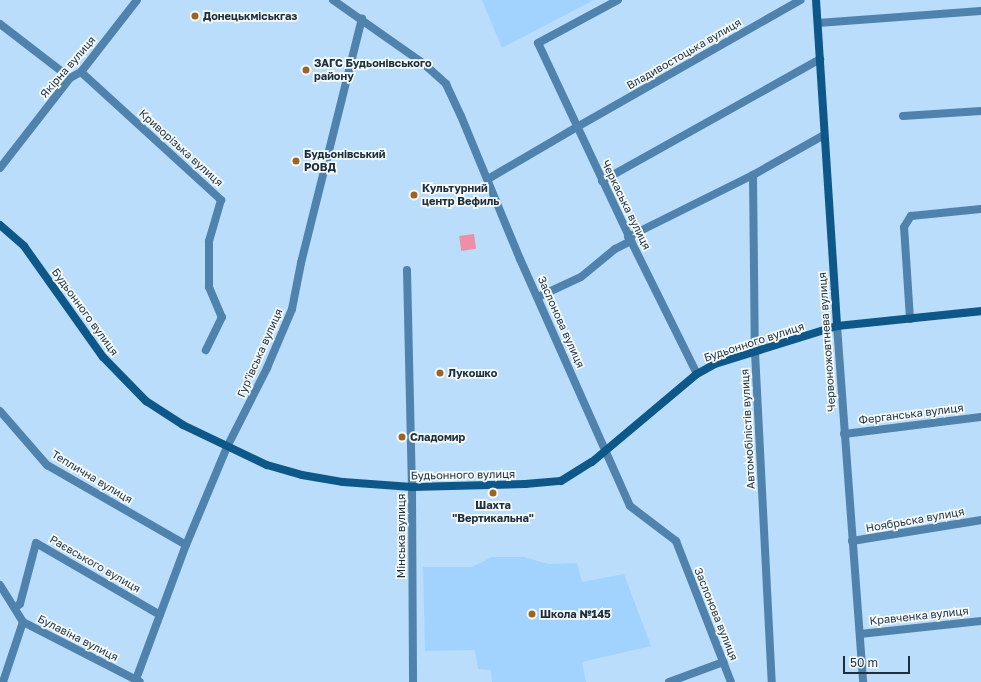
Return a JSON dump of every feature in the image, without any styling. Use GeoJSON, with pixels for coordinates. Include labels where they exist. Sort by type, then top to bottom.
{"type":"FeatureCollection","features":[{"type":"Feature","properties":{"kind":"main road","name":"Червоножовтнева вулиця"},"geometry":{"type":"LineString","coordinates":[[816,0],[837,326]]}},
{"type":"Feature","properties":{"kind":"main road","name":"Будьонного вулиця"},"geometry":{"type":"LineString","coordinates":[[0,225],[24,246],[103,357],[146,402],[183,425],[267,465],[302,475],[343,482],[412,487],[525,484],[560,481],[592,462],[607,451],[697,374],[715,364],[837,326],[981,311]]}},
{"type":"Feature","properties":{"kind":"street","name":"Якірна вулиця"},"geometry":{"type":"LineString","coordinates":[[0,168],[70,78],[81,72],[137,0]]}},
{"type":"Feature","properties":{"kind":"street","name":"Заслонова вулиця"},"geometry":{"type":"LineString","coordinates":[[332,0],[362,19],[424,64],[446,84],[630,506],[676,541],[731,682]]}},
{"type":"Feature","properties":{"kind":"street","name":"Черкаська вулиця"},"geometry":{"type":"LineString","coordinates":[[618,0],[538,43],[602,181],[697,374]]}},
{"type":"Feature","properties":{"kind":"street","name":"Владивостоцька вулиця"},"geometry":{"type":"LineString","coordinates":[[488,179],[801,0]]}},
{"type":"Feature","properties":{"kind":"street"},"geometry":{"type":"LineString","coordinates":[[818,23],[981,11]]}},
{"type":"Feature","properties":{"kind":"street","name":"Гур’ївська вулиця"},"geometry":{"type":"LineString","coordinates":[[137,681],[186,545],[227,447],[267,368],[292,309],[301,263],[362,19]]}},
{"type":"Feature","properties":{"kind":"street"},"geometry":{"type":"LineString","coordinates":[[0,24],[70,78]]}},
{"type":"Feature","properties":{"kind":"street"},"geometry":{"type":"LineString","coordinates":[[602,181],[820,59]]}},
{"type":"Feature","properties":{"kind":"street","name":"Криворізька вулиця"},"geometry":{"type":"LineString","coordinates":[[81,72],[221,200],[209,241],[209,287],[222,317],[206,350]]}},
{"type":"Feature","properties":{"kind":"street"},"geometry":{"type":"LineString","coordinates":[[903,116],[981,111]]}},
{"type":"Feature","properties":{"kind":"street"},"geometry":{"type":"LineString","coordinates":[[538,297],[581,276],[630,239],[824,135]]}},
{"type":"Feature","properties":{"kind":"street","name":"Автомобілістів вулиця"},"geometry":{"type":"LineString","coordinates":[[753,174],[755,352],[772,682]]}},
{"type":"Feature","properties":{"kind":"street"},"geometry":{"type":"LineString","coordinates":[[910,319],[904,227],[911,216],[981,209]]}},
{"type":"Feature","properties":{"kind":"street","name":"Мінська вулиця"},"geometry":{"type":"LineString","coordinates":[[407,270],[412,487],[414,682]]}},
{"type":"Feature","properties":{"kind":"street","name":"Червоножовтнева вулиця"},"geometry":{"type":"LineString","coordinates":[[837,326],[863,682]]}},
{"type":"Feature","properties":{"kind":"street","name":"Теплична вулиця"},"geometry":{"type":"LineString","coordinates":[[0,411],[47,465],[186,545]]}},
{"type":"Feature","properties":{"kind":"street","name":"Ферганська вулиця"},"geometry":{"type":"LineString","coordinates":[[844,434],[981,417]]}},
{"type":"Feature","properties":{"kind":"street","name":"Ноябрьска вулиця"},"geometry":{"type":"LineString","coordinates":[[852,542],[981,520]]}},
{"type":"Feature","properties":{"kind":"street","name":"Раєвського вулиця"},"geometry":{"type":"LineString","coordinates":[[15,608],[20,604],[36,543],[160,615]]}},
{"type":"Feature","properties":{"kind":"street","name":"Булавіна вулиця"},"geometry":{"type":"LineString","coordinates":[[0,586],[23,622],[137,681]]}},
{"type":"Feature","properties":{"kind":"street","name":"Кравченка вулиця"},"geometry":{"type":"LineString","coordinates":[[860,634],[981,620]]}},
{"type":"Feature","properties":{"kind":"street"},"geometry":{"type":"LineString","coordinates":[[3,682],[23,622]]}},
{"type":"Feature","properties":{"kind":"street"},"geometry":{"type":"LineString","coordinates":[[669,682],[723,662]]}},
{"type":"Feature","properties":{"kind":"shaded area"},"geometry":{"type":"Polygon","coordinates":[[[482,0],[594,0],[502,48],[482,0]]]}},
{"type":"Feature","properties":{"kind":"shaded area"},"geometry":{"type":"Polygon","coordinates":[[[474,234],[476,249],[461,251],[459,236],[474,234]]]}},
{"type":"Feature","properties":{"kind":"shaded area","name":"Школа №145"},"geometry":{"type":"Polygon","coordinates":[[[492,557],[525,557],[548,564],[577,563],[582,582],[624,574],[651,646],[582,662],[586,682],[492,682],[491,670],[478,669],[475,650],[425,651],[423,567],[472,567],[492,557]]]}},
{"type":"Feature","properties":{"kind":"place","name":"Донецькміськгаз"},"geometry":{"type":"Point","coordinates":[195,16]}},
{"type":"Feature","properties":{"kind":"place","name":"ЗАГС Будьонівського району"},"geometry":{"type":"Point","coordinates":[306,70]}},
{"type":"Feature","properties":{"kind":"place","name":"Будьонівський РОВД"},"geometry":{"type":"Point","coordinates":[296,161]}},
{"type":"Feature","properties":{"kind":"place","name":"Культурний центр Вефиль"},"geometry":{"type":"Point","coordinates":[414,195]}},
{"type":"Feature","properties":{"kind":"place","name":"Лукошко"},"geometry":{"type":"Point","coordinates":[440,373]}},
{"type":"Feature","properties":{"kind":"place","name":"Сладомир"},"geometry":{"type":"Point","coordinates":[402,437]}},
{"type":"Feature","properties":{"kind":"place","name":"Шахта \"Вертикальна\""},"geometry":{"type":"Point","coordinates":[493,493]}},
{"type":"Feature","properties":{"kind":"place","name":"Школа №145"},"geometry":{"type":"Point","coordinates":[532,614]}}]}
